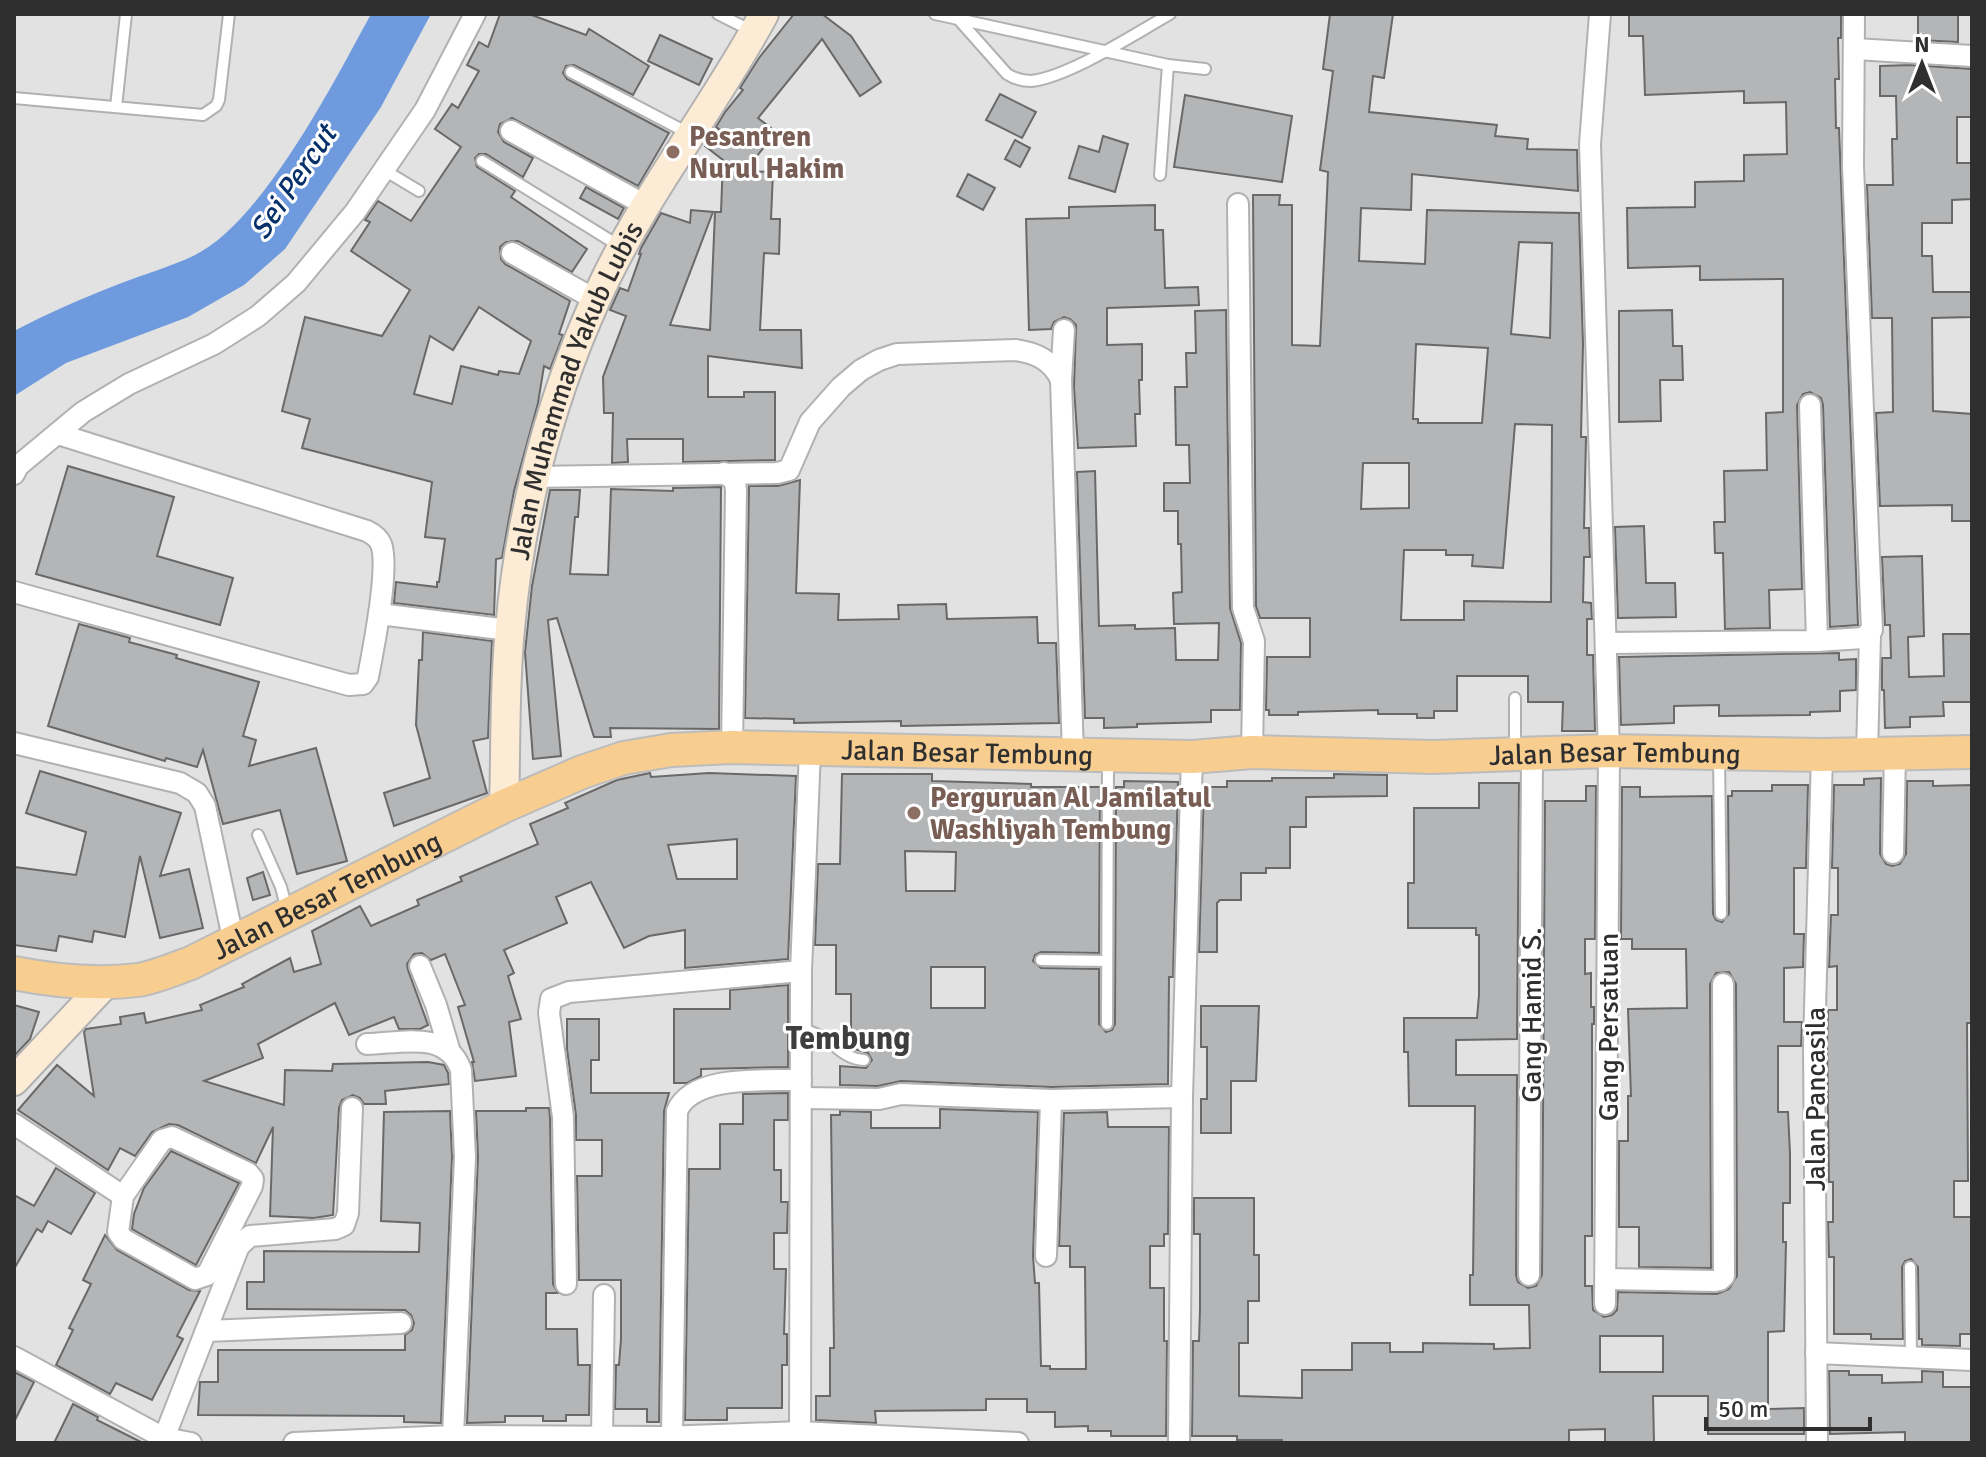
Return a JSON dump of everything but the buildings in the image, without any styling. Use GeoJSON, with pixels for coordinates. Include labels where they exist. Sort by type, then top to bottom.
{"type":"FeatureCollection","features":[{"type":"Feature","properties":{"kind":"highway","name":"Jalan Besar Tembung"},"geometry":{"type":"LineString","coordinates":[[14,973],[46,980],[107,982],[141,979],[191,963],[504,806],[582,772],[624,758],[671,750],[732,747],[1192,757],[1252,752],[1432,757],[1609,751],[1822,755],[1972,752]]}},
{"type":"Feature","properties":{"kind":"main road","name":"Jalan Muhammad Yakub Lubis"},"geometry":{"type":"LineString","coordinates":[[504,806],[509,630],[534,477],[577,342],[645,205],[692,135],[759,23]]}},
{"type":"Feature","properties":{"kind":"main road"},"geometry":{"type":"LineString","coordinates":[[14,1081],[107,982]]}},
{"type":"Feature","properties":{"kind":"street"},"geometry":{"type":"LineString","coordinates":[[14,474],[18,466],[83,412],[129,384],[214,344],[258,316],[296,283],[355,212],[425,110],[475,14]]}},
{"type":"Feature","properties":{"kind":"street","name":"Gang Persatuan"},"geometry":{"type":"LineString","coordinates":[[1600,14],[1590,144],[1609,751],[1605,1304]]}},
{"type":"Feature","properties":{"kind":"street"},"geometry":{"type":"LineString","coordinates":[[1854,14],[1853,154],[1873,623],[1870,635],[1893,853]]}},
{"type":"Feature","properties":{"kind":"street"},"geometry":{"type":"LineString","coordinates":[[1855,49],[1972,56]]}},
{"type":"Feature","properties":{"kind":"street"},"geometry":{"type":"LineString","coordinates":[[511,131],[645,205]]}},
{"type":"Feature","properties":{"kind":"street"},"geometry":{"type":"LineString","coordinates":[[1238,204],[1243,608],[1254,641],[1252,752]]}},
{"type":"Feature","properties":{"kind":"street"},"geometry":{"type":"LineString","coordinates":[[512,253],[596,300]]}},
{"type":"Feature","properties":{"kind":"street"},"geometry":{"type":"LineString","coordinates":[[1064,330],[1061,380],[1073,755]]}},
{"type":"Feature","properties":{"kind":"street"},"geometry":{"type":"LineString","coordinates":[[534,477],[789,470],[803,435],[824,405],[861,370],[897,354],[1015,350],[1046,360],[1056,368],[1061,380]]}},
{"type":"Feature","properties":{"kind":"street"},"geometry":{"type":"LineString","coordinates":[[1810,405],[1817,641]]}},
{"type":"Feature","properties":{"kind":"street"},"geometry":{"type":"LineString","coordinates":[[14,592],[354,686],[363,684],[368,677],[379,614],[383,557],[376,536],[58,434]]}},
{"type":"Feature","properties":{"kind":"street"},"geometry":{"type":"LineString","coordinates":[[724,473],[735,481],[736,491],[732,747]]}},
{"type":"Feature","properties":{"kind":"street"},"geometry":{"type":"LineString","coordinates":[[379,614],[509,630]]}},
{"type":"Feature","properties":{"kind":"street"},"geometry":{"type":"LineString","coordinates":[[1607,643],[1817,641],[1870,635]]}},
{"type":"Feature","properties":{"kind":"street"},"geometry":{"type":"LineString","coordinates":[[14,743],[180,783],[197,793],[205,806],[234,943]]}},
{"type":"Feature","properties":{"kind":"street"},"geometry":{"type":"LineString","coordinates":[[800,1438],[801,971],[810,750]]}},
{"type":"Feature","properties":{"kind":"street","name":"Gang Hamid S."},"geometry":{"type":"LineString","coordinates":[[1524,755],[1529,1275]]}},
{"type":"Feature","properties":{"kind":"street","name":"Jalan Pancasila"},"geometry":{"type":"LineString","coordinates":[[1817,1443],[1814,1045],[1822,755]]}},
{"type":"Feature","properties":{"kind":"street"},"geometry":{"type":"LineString","coordinates":[[1179,1443],[1182,1097],[1192,757]]}},
{"type":"Feature","properties":{"kind":"street"},"geometry":{"type":"LineString","coordinates":[[420,966],[439,1013],[449,1049],[461,1070],[465,1126],[453,1436]]}},
{"type":"Feature","properties":{"kind":"street"},"geometry":{"type":"LineString","coordinates":[[566,1284],[563,1117],[549,1013],[551,999],[569,992],[801,971]]}},
{"type":"Feature","properties":{"kind":"street"},"geometry":{"type":"LineString","coordinates":[[1606,1279],[1715,1281],[1724,1276],[1723,984]]}},
{"type":"Feature","properties":{"kind":"street"},"geometry":{"type":"LineString","coordinates":[[367,1044],[432,1043],[449,1049]]}},
{"type":"Feature","properties":{"kind":"street"},"geometry":{"type":"LineString","coordinates":[[666,1439],[677,1111],[681,1101],[692,1093],[711,1085],[802,1089],[852,1100],[901,1094],[1051,1100],[1182,1097]]}},
{"type":"Feature","properties":{"kind":"street"},"geometry":{"type":"LineString","coordinates":[[1046,1256],[1051,1100]]}},
{"type":"Feature","properties":{"kind":"street"},"geometry":{"type":"LineString","coordinates":[[164,1438],[235,1253],[243,1241],[250,1236],[335,1229],[344,1225],[348,1213],[352,1108]]}},
{"type":"Feature","properties":{"kind":"street"},"geometry":{"type":"LineString","coordinates":[[14,1124],[123,1196]]}},
{"type":"Feature","properties":{"kind":"street"},"geometry":{"type":"LineString","coordinates":[[168,1137],[248,1173],[253,1179],[207,1275],[201,1279],[195,1279],[120,1236],[117,1224],[123,1196],[157,1145],[168,1137]]}},
{"type":"Feature","properties":{"kind":"street"},"geometry":{"type":"LineString","coordinates":[[602,1437],[604,1295]]}},
{"type":"Feature","properties":{"kind":"street"},"geometry":{"type":"LineString","coordinates":[[206,1331],[401,1323]]}},
{"type":"Feature","properties":{"kind":"street"},"geometry":{"type":"LineString","coordinates":[[1816,1353],[1972,1360]]}},
{"type":"Feature","properties":{"kind":"street"},"geometry":{"type":"LineString","coordinates":[[14,1357],[164,1438],[191,1443]]}},
{"type":"Feature","properties":{"kind":"street"},"geometry":{"type":"LineString","coordinates":[[294,1443],[453,1436],[544,1440],[602,1437],[800,1438],[1018,1443]]}},
{"type":"Feature","properties":{"kind":"lane"},"geometry":{"type":"LineString","coordinates":[[116,107],[126,14]]}},
{"type":"Feature","properties":{"kind":"lane"},"geometry":{"type":"LineString","coordinates":[[14,98],[196,115],[212,110],[219,100],[229,14]]}},
{"type":"Feature","properties":{"kind":"lane"},"geometry":{"type":"LineString","coordinates":[[718,14],[759,23]]}},
{"type":"Feature","properties":{"kind":"lane"},"geometry":{"type":"LineString","coordinates":[[935,14],[1168,65],[1205,69]]}},
{"type":"Feature","properties":{"kind":"lane"},"geometry":{"type":"LineString","coordinates":[[960,21],[995,64],[1016,79],[1029,81],[1044,78],[1107,50],[1170,14]]}},
{"type":"Feature","properties":{"kind":"lane"},"geometry":{"type":"LineString","coordinates":[[1160,175],[1168,65]]}},
{"type":"Feature","properties":{"kind":"lane"},"geometry":{"type":"LineString","coordinates":[[571,72],[692,135]]}},
{"type":"Feature","properties":{"kind":"lane"},"geometry":{"type":"LineString","coordinates":[[482,161],[622,248]]}},
{"type":"Feature","properties":{"kind":"lane"},"geometry":{"type":"LineString","coordinates":[[384,170],[419,191]]}},
{"type":"Feature","properties":{"kind":"lane"},"geometry":{"type":"LineString","coordinates":[[1515,698],[1524,755]]}},
{"type":"Feature","properties":{"kind":"lane"},"geometry":{"type":"LineString","coordinates":[[1719,752],[1721,914]]}},
{"type":"Feature","properties":{"kind":"lane"},"geometry":{"type":"LineString","coordinates":[[1107,1024],[1108,755]]}},
{"type":"Feature","properties":{"kind":"lane"},"geometry":{"type":"LineString","coordinates":[[258,835],[281,887],[288,916]]}},
{"type":"Feature","properties":{"kind":"lane"},"geometry":{"type":"LineString","coordinates":[[1041,960],[1107,961]]}},
{"type":"Feature","properties":{"kind":"lane"},"geometry":{"type":"LineString","coordinates":[[801,1028],[821,1036],[843,1055],[864,1060]]}},
{"type":"Feature","properties":{"kind":"lane"},"geometry":{"type":"LineString","coordinates":[[1910,1267],[1911,1357]]}},
{"type":"Feature","properties":{"kind":"water","name":"Sei Percut"},"geometry":{"type":"Polygon","coordinates":[[[371,14],[431,14],[381,107],[285,249],[244,285],[188,317],[66,363],[14,396],[14,331],[92,295],[193,256],[219,239],[270,183],[294,148],[371,14]]]}},
{"type":"Feature","properties":{"kind":"place","name":"Pesantren Nurul Hakim"},"geometry":{"type":"Point","coordinates":[673,152]}},
{"type":"Feature","properties":{"kind":"place","name":"Perguruan Al Jamilatul Washliyah Tembung"},"geometry":{"type":"Point","coordinates":[914,813]}},
{"type":"Feature","properties":{"kind":"district","name":"Tembung"},"geometry":{"type":"Point","coordinates":[848,1038]}}]}
